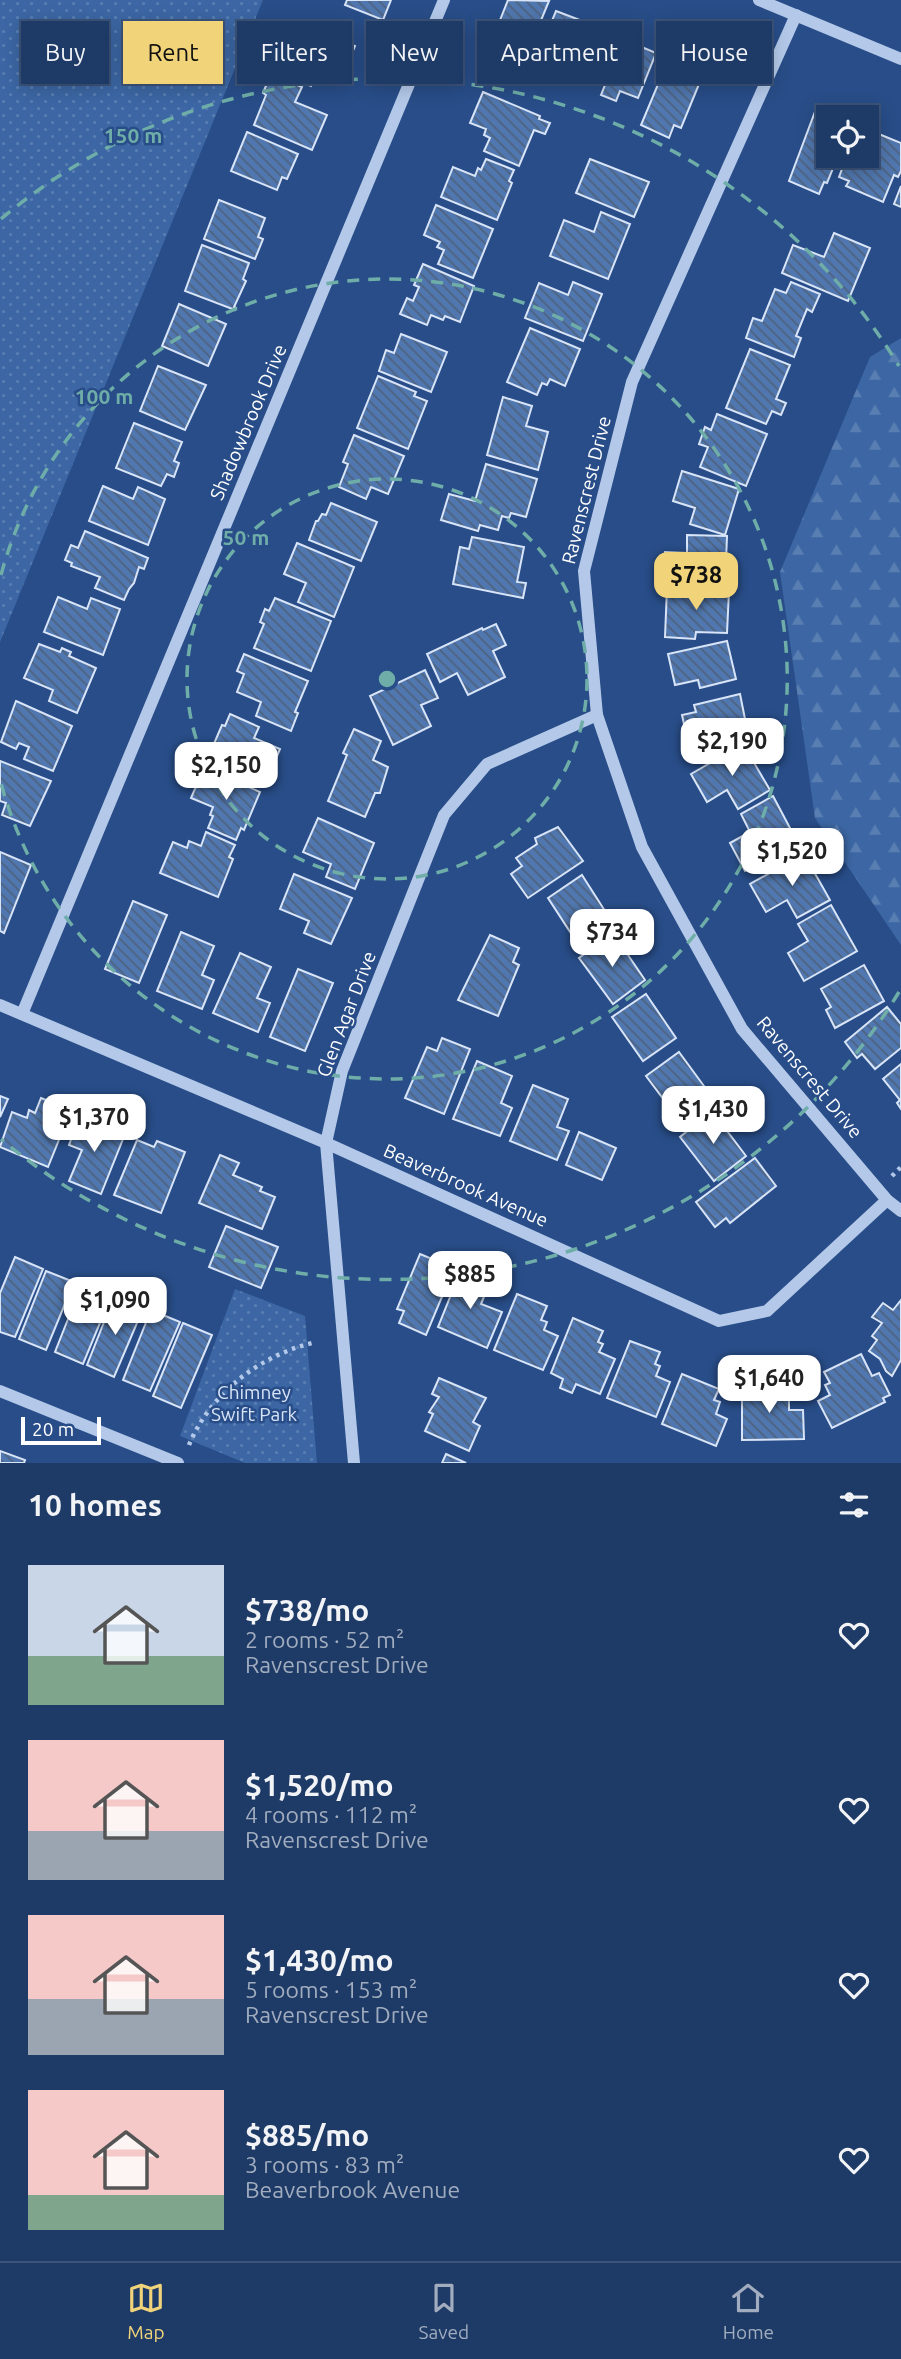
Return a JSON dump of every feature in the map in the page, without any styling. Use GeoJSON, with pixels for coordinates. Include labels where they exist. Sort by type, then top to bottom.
{"type":"FeatureCollection","features":[{"type":"Feature","properties":{"kind":"street","name":"Shadowbrook Drive"},"geometry":{"type":"LineString","coordinates":[[22,1014],[444,0]]}},
{"type":"Feature","properties":{"kind":"street"},"geometry":{"type":"LineString","coordinates":[[759,0],[901,59]]}},
{"type":"Feature","properties":{"kind":"street","name":"Ravenscrest Drive"},"geometry":{"type":"LineString","coordinates":[[796,15],[632,382],[584,571],[597,715],[642,847],[742,1029],[887,1200],[901,1211]]}},
{"type":"Feature","properties":{"kind":"street","name":"Glen Agar Drive"},"geometry":{"type":"LineString","coordinates":[[354,1463],[326,1143],[342,1071],[444,815],[487,764],[597,715]]}},
{"type":"Feature","properties":{"kind":"street","name":"Beaverbrook Avenue"},"geometry":{"type":"LineString","coordinates":[[0,1004],[326,1143],[719,1321],[767,1311],[887,1200]]}},
{"type":"Feature","properties":{"kind":"street"},"geometry":{"type":"LineString","coordinates":[[0,1391],[178,1463]]}},
{"type":"Feature","properties":{"kind":"path"},"geometry":{"type":"LineString","coordinates":[[189,1445],[198,1422],[227,1389],[269,1360],[294,1347],[313,1343]]}},
{"type":"Feature","properties":{"kind":"green space"},"geometry":{"type":"Polygon","coordinates":[[[0,0],[263,0],[254,21],[237,21],[237,63],[0,642],[0,0]]]}},
{"type":"Feature","properties":{"kind":"green space"},"geometry":{"type":"Polygon","coordinates":[[[901,338],[901,945],[815,818],[780,572],[870,357],[901,338]]]}},
{"type":"Feature","properties":{"kind":"green space","name":"Chimney Swift Park"},"geometry":{"type":"Polygon","coordinates":[[[235,1289],[305,1316],[317,1463],[245,1463],[180,1436],[235,1289]]]}},
{"type":"Feature","properties":{"kind":"building"},"geometry":{"type":"Polygon","coordinates":[[[347,0],[391,0],[383,20],[345,5],[347,0]]]}},
{"type":"Feature","properties":{"kind":"building"},"geometry":{"type":"Polygon","coordinates":[[[508,0],[549,1],[541,21],[500,21],[508,0]]]}},
{"type":"Feature","properties":{"kind":"building"},"geometry":{"type":"Polygon","coordinates":[[[556,11],[582,21],[552,21],[556,11]]]}},
{"type":"Feature","properties":{"kind":"building"},"geometry":{"type":"Polygon","coordinates":[[[642,47],[656,53],[638,98],[620,91],[616,101],[601,95],[605,85],[603,84],[642,84],[642,47]]]}},
{"type":"Feature","properties":{"kind":"building"},"geometry":{"type":"Polygon","coordinates":[[[267,84],[295,84],[302,87],[295,102],[327,115],[312,150],[254,125],[266,95],[263,93],[267,84]]]}},
{"type":"Feature","properties":{"kind":"building"},"geometry":{"type":"Polygon","coordinates":[[[658,84],[699,84],[681,128],[674,125],[669,138],[641,125],[658,84]]]}},
{"type":"Feature","properties":{"kind":"building"},"geometry":{"type":"Polygon","coordinates":[[[483,92],[540,116],[539,119],[550,123],[545,134],[534,130],[519,166],[484,151],[490,138],[484,135],[486,129],[470,123],[483,92]]]}},
{"type":"Feature","properties":{"kind":"building"},"geometry":{"type":"Polygon","coordinates":[[[816,109],[816,168],[833,168],[819,194],[789,181],[816,109]]]}},
{"type":"Feature","properties":{"kind":"building"},"geometry":{"type":"Polygon","coordinates":[[[247,132],[298,154],[287,179],[282,177],[277,190],[231,171],[247,132]]]}},
{"type":"Feature","properties":{"kind":"building"},"geometry":{"type":"Polygon","coordinates":[[[879,134],[901,143],[901,171],[898,177],[894,175],[883,202],[846,186],[849,181],[839,177],[842,168],[879,168],[879,134]]]}},
{"type":"Feature","properties":{"kind":"building"},"geometry":{"type":"Polygon","coordinates":[[[486,159],[514,170],[509,181],[512,183],[497,220],[441,197],[453,167],[475,176],[486,159]]]}},
{"type":"Feature","properties":{"kind":"building"},"geometry":{"type":"Polygon","coordinates":[[[590,159],[649,182],[634,217],[576,193],[590,159]]]}},
{"type":"Feature","properties":{"kind":"building"},"geometry":{"type":"Polygon","coordinates":[[[901,186],[901,207],[894,204],[901,186]]]}},
{"type":"Feature","properties":{"kind":"building"},"geometry":{"type":"Polygon","coordinates":[[[219,200],[265,218],[258,237],[263,239],[255,259],[204,239],[219,200]]]}},
{"type":"Feature","properties":{"kind":"building"},"geometry":{"type":"Polygon","coordinates":[[[436,205],[493,229],[473,278],[438,264],[444,250],[437,247],[440,242],[424,235],[436,205]]]}},
{"type":"Feature","properties":{"kind":"building"},"geometry":{"type":"Polygon","coordinates":[[[601,212],[630,224],[608,279],[550,256],[564,220],[594,232],[601,212]]]}},
{"type":"Feature","properties":{"kind":"building"},"geometry":{"type":"Polygon","coordinates":[[[834,233],[870,248],[848,301],[782,273],[793,245],[824,257],[834,233]]]}},
{"type":"Feature","properties":{"kind":"building"},"geometry":{"type":"Polygon","coordinates":[[[202,245],[249,263],[243,279],[246,281],[235,310],[185,291],[202,245]]]}},
{"type":"Feature","properties":{"kind":"building"},"geometry":{"type":"Polygon","coordinates":[[[423,264],[474,286],[460,322],[445,316],[443,320],[431,315],[427,325],[400,314],[407,298],[413,301],[419,287],[414,285],[423,264]]]}},
{"type":"Feature","properties":{"kind":"building"},"geometry":{"type":"Polygon","coordinates":[[[573,282],[602,294],[583,341],[525,318],[539,283],[568,295],[573,282]]]}},
{"type":"Feature","properties":{"kind":"building"},"geometry":{"type":"Polygon","coordinates":[[[791,282],[820,294],[812,312],[807,309],[796,336],[801,338],[794,357],[746,338],[753,318],[762,321],[775,289],[786,293],[791,282]]]}},
{"type":"Feature","properties":{"kind":"building"},"geometry":{"type":"Polygon","coordinates":[[[179,304],[226,324],[208,366],[162,346],[179,304]]]}},
{"type":"Feature","properties":{"kind":"building"},"geometry":{"type":"Polygon","coordinates":[[[530,328],[580,349],[565,386],[550,379],[547,385],[542,383],[537,395],[507,382],[530,328]]]}},
{"type":"Feature","properties":{"kind":"building"},"geometry":{"type":"Polygon","coordinates":[[[401,334],[447,352],[431,392],[379,371],[386,350],[394,353],[401,334]]]}},
{"type":"Feature","properties":{"kind":"building"},"geometry":{"type":"Polygon","coordinates":[[[750,349],[790,365],[776,399],[786,403],[781,415],[772,411],[766,424],[726,408],[750,349]]]}},
{"type":"Feature","properties":{"kind":"building"},"geometry":{"type":"Polygon","coordinates":[[[158,366],[206,385],[185,430],[140,411],[158,366]]]}},
{"type":"Feature","properties":{"kind":"building"},"geometry":{"type":"Polygon","coordinates":[[[378,376],[416,392],[414,396],[427,401],[408,449],[357,428],[378,376]]]}},
{"type":"Feature","properties":{"kind":"building"},"geometry":{"type":"Polygon","coordinates":[[[503,397],[532,406],[526,426],[548,432],[538,470],[487,455],[503,397]]]}},
{"type":"Feature","properties":{"kind":"building"},"geometry":{"type":"Polygon","coordinates":[[[717,414],[767,434],[746,486],[700,467],[708,447],[699,444],[705,427],[711,430],[717,414]]]}},
{"type":"Feature","properties":{"kind":"building"},"geometry":{"type":"Polygon","coordinates":[[[134,423],[182,442],[174,461],[179,463],[174,477],[167,474],[161,486],[116,468],[134,423]]]}},
{"type":"Feature","properties":{"kind":"building"},"geometry":{"type":"Polygon","coordinates":[[[354,435],[404,456],[388,494],[371,487],[366,499],[339,487],[348,464],[343,462],[354,435]]]}},
{"type":"Feature","properties":{"kind":"building"},"geometry":{"type":"Polygon","coordinates":[[[486,464],[537,479],[526,517],[511,513],[509,518],[502,516],[498,530],[480,525],[478,531],[441,520],[449,494],[475,501],[486,464]]]}},
{"type":"Feature","properties":{"kind":"building"},"geometry":{"type":"Polygon","coordinates":[[[682,471],[739,489],[725,535],[690,524],[695,508],[673,501],[682,471]]]}},
{"type":"Feature","properties":{"kind":"building"},"geometry":{"type":"Polygon","coordinates":[[[103,486],[133,499],[138,487],[165,499],[148,545],[89,521],[103,486]]]}},
{"type":"Feature","properties":{"kind":"building"},"geometry":{"type":"Polygon","coordinates":[[[331,503],[377,522],[361,561],[309,540],[316,521],[322,514],[326,515],[331,503]]]}},
{"type":"Feature","properties":{"kind":"building"},"geometry":{"type":"Polygon","coordinates":[[[85,531],[148,558],[144,569],[139,567],[124,600],[95,588],[100,577],[71,566],[72,563],[65,560],[71,545],[78,548],[85,531]]]}},
{"type":"Feature","properties":{"kind":"building"},"geometry":{"type":"Polygon","coordinates":[[[687,535],[727,536],[725,586],[664,583],[665,552],[687,553],[687,535]]]}},
{"type":"Feature","properties":{"kind":"building"},"geometry":{"type":"Polygon","coordinates":[[[472,537],[524,547],[517,582],[526,583],[523,598],[453,584],[460,547],[469,549],[472,537]]]}},
{"type":"Feature","properties":{"kind":"building"},"geometry":{"type":"Polygon","coordinates":[[[297,543],[354,567],[334,617],[298,602],[306,583],[284,574],[297,543]]]}},
{"type":"Feature","properties":{"kind":"building"},"geometry":{"type":"Polygon","coordinates":[[[667,588],[729,591],[727,633],[696,632],[695,639],[665,637],[667,588]]]}},
{"type":"Feature","properties":{"kind":"building"},"geometry":{"type":"Polygon","coordinates":[[[58,597],[87,609],[91,598],[120,609],[103,655],[44,632],[58,597]]]}},
{"type":"Feature","properties":{"kind":"building"},"geometry":{"type":"Polygon","coordinates":[[[275,598],[331,621],[311,671],[254,648],[264,624],[260,622],[265,609],[269,611],[275,598]]]}},
{"type":"Feature","properties":{"kind":"building"},"geometry":{"type":"Polygon","coordinates":[[[496,624],[506,645],[493,651],[505,677],[468,695],[457,673],[440,682],[427,654],[496,624]]]}},
{"type":"Feature","properties":{"kind":"building"},"geometry":{"type":"Polygon","coordinates":[[[727,641],[736,679],[700,688],[698,680],[675,685],[668,654],[727,641]]]}},
{"type":"Feature","properties":{"kind":"building"},"geometry":{"type":"Polygon","coordinates":[[[39,644],[60,652],[62,648],[71,652],[69,656],[96,668],[77,713],[49,701],[53,690],[24,678],[39,644]]]}},
{"type":"Feature","properties":{"kind":"building"},"geometry":{"type":"Polygon","coordinates":[[[244,654],[308,681],[295,712],[298,713],[291,731],[256,716],[261,702],[237,692],[244,674],[237,671],[244,654]]]}},
{"type":"Feature","properties":{"kind":"building"},"geometry":{"type":"Polygon","coordinates":[[[425,670],[438,698],[421,705],[431,726],[393,745],[370,696],[425,670]]]}},
{"type":"Feature","properties":{"kind":"building"},"geometry":{"type":"Polygon","coordinates":[[[740,694],[748,734],[689,747],[682,715],[696,712],[694,705],[740,694]]]}},
{"type":"Feature","properties":{"kind":"building"},"geometry":{"type":"Polygon","coordinates":[[[16,701],[72,726],[53,771],[24,759],[29,747],[19,743],[16,749],[1,742],[16,701]]]}},
{"type":"Feature","properties":{"kind":"building"},"geometry":{"type":"Polygon","coordinates":[[[230,714],[259,727],[254,738],[280,749],[265,785],[207,760],[222,725],[225,726],[230,714]]]}},
{"type":"Feature","properties":{"kind":"building"},"geometry":{"type":"Polygon","coordinates":[[[354,729],[381,741],[373,760],[388,767],[380,793],[375,793],[365,817],[328,801],[347,755],[343,753],[354,729]]]}},
{"type":"Feature","properties":{"kind":"building"},"geometry":{"type":"Polygon","coordinates":[[[743,744],[770,790],[738,809],[727,790],[707,802],[691,774],[743,744]]]}},
{"type":"Feature","properties":{"kind":"building"},"geometry":{"type":"Polygon","coordinates":[[[0,761],[51,781],[30,826],[2,815],[6,803],[0,801],[0,761]]]}},
{"type":"Feature","properties":{"kind":"building"},"geometry":{"type":"Polygon","coordinates":[[[204,768],[260,792],[244,830],[241,828],[236,840],[208,828],[213,807],[191,798],[204,768]]]}},
{"type":"Feature","properties":{"kind":"building"},"geometry":{"type":"Polygon","coordinates":[[[773,796],[798,843],[745,871],[730,843],[750,832],[741,814],[773,796]]]}},
{"type":"Feature","properties":{"kind":"building"},"geometry":{"type":"Polygon","coordinates":[[[318,818],[374,843],[355,889],[326,877],[331,864],[303,852],[318,818]]]}},
{"type":"Feature","properties":{"kind":"building"},"geometry":{"type":"Polygon","coordinates":[[[558,827],[583,861],[528,898],[511,874],[522,866],[516,858],[537,844],[535,838],[558,827]]]}},
{"type":"Feature","properties":{"kind":"building"},"geometry":{"type":"Polygon","coordinates":[[[206,832],[235,845],[229,857],[233,859],[218,897],[160,873],[173,842],[187,848],[189,841],[201,846],[206,832]]]}},
{"type":"Feature","properties":{"kind":"building"},"geometry":{"type":"Polygon","coordinates":[[[0,852],[31,865],[4,933],[0,931],[0,852]]]}},
{"type":"Feature","properties":{"kind":"building"},"geometry":{"type":"Polygon","coordinates":[[[804,854],[830,900],[797,918],[787,900],[766,912],[750,884],[804,854]]]}},
{"type":"Feature","properties":{"kind":"building"},"geometry":{"type":"Polygon","coordinates":[[[294,874],[352,898],[331,944],[304,933],[309,921],[280,909],[294,874]]]}},
{"type":"Feature","properties":{"kind":"building"},"geometry":{"type":"Polygon","coordinates":[[[582,875],[612,922],[578,944],[548,898],[582,875]]]}},
{"type":"Feature","properties":{"kind":"building"},"geometry":{"type":"Polygon","coordinates":[[[133,901],[167,915],[139,983],[105,969],[133,901]]]}},
{"type":"Feature","properties":{"kind":"building"},"geometry":{"type":"Polygon","coordinates":[[[831,905],[857,951],[804,981],[788,953],[808,941],[798,924],[831,905]]]}},
{"type":"Feature","properties":{"kind":"building"},"geometry":{"type":"Polygon","coordinates":[[[181,932],[214,946],[202,975],[214,980],[202,1009],[157,991],[181,932]]]}},
{"type":"Feature","properties":{"kind":"building"},"geometry":{"type":"Polygon","coordinates":[[[613,933],[645,980],[613,1004],[579,958],[613,933]]]}},
{"type":"Feature","properties":{"kind":"building"},"geometry":{"type":"Polygon","coordinates":[[[490,935],[519,948],[513,962],[519,965],[498,1016],[458,1000],[490,935]]]}},
{"type":"Feature","properties":{"kind":"building"},"geometry":{"type":"Polygon","coordinates":[[[240,953],[271,967],[257,998],[270,1003],[258,1032],[213,1013],[240,953]]]}},
{"type":"Feature","properties":{"kind":"building"},"geometry":{"type":"Polygon","coordinates":[[[864,965],[884,1001],[835,1028],[826,1010],[831,1007],[821,989],[864,965]]]}},
{"type":"Feature","properties":{"kind":"building"},"geometry":{"type":"Polygon","coordinates":[[[298,969],[333,983],[305,1051],[270,1037],[298,969]]]}},
{"type":"Feature","properties":{"kind":"building"},"geometry":{"type":"Polygon","coordinates":[[[646,994],[676,1038],[643,1061],[612,1017],[646,994]]]}},
{"type":"Feature","properties":{"kind":"building"},"geometry":{"type":"Polygon","coordinates":[[[887,1007],[901,1024],[901,1048],[875,1069],[862,1054],[857,1058],[845,1042],[887,1007]]]}},
{"type":"Feature","properties":{"kind":"building"},"geometry":{"type":"Polygon","coordinates":[[[442,1038],[470,1049],[444,1114],[405,1098],[427,1047],[437,1051],[442,1038]]]}},
{"type":"Feature","properties":{"kind":"building"},"geometry":{"type":"Polygon","coordinates":[[[679,1052],[712,1097],[679,1120],[646,1076],[679,1052]]]}},
{"type":"Feature","properties":{"kind":"building"},"geometry":{"type":"Polygon","coordinates":[[[477,1061],[512,1076],[501,1103],[512,1108],[500,1136],[453,1119],[477,1061]]]}},
{"type":"Feature","properties":{"kind":"building"},"geometry":{"type":"Polygon","coordinates":[[[901,1064],[901,1109],[897,1103],[900,1100],[883,1079],[901,1064]]]}},
{"type":"Feature","properties":{"kind":"building"},"geometry":{"type":"Polygon","coordinates":[[[533,1085],[568,1099],[557,1127],[569,1131],[557,1160],[510,1141],[533,1085]]]}},
{"type":"Feature","properties":{"kind":"building"},"geometry":{"type":"Polygon","coordinates":[[[0,1096],[8,1099],[0,1117],[0,1096]]]}},
{"type":"Feature","properties":{"kind":"building"},"geometry":{"type":"Polygon","coordinates":[[[41,1098],[71,1110],[48,1167],[0,1147],[12,1112],[27,1118],[29,1110],[35,1113],[41,1098]]]}},
{"type":"Feature","properties":{"kind":"building"},"geometry":{"type":"Polygon","coordinates":[[[712,1111],[746,1156],[714,1181],[680,1137],[712,1111]]]}},
{"type":"Feature","properties":{"kind":"building"},"geometry":{"type":"Polygon","coordinates":[[[80,1116],[125,1134],[101,1194],[69,1181],[82,1150],[69,1145],[80,1116]]]}},
{"type":"Feature","properties":{"kind":"building"},"geometry":{"type":"Polygon","coordinates":[[[579,1132],[616,1148],[602,1180],[566,1165],[579,1132]]]}},
{"type":"Feature","properties":{"kind":"building"},"geometry":{"type":"Polygon","coordinates":[[[137,1140],[154,1147],[157,1141],[185,1152],[161,1213],[114,1195],[137,1140]]]}},
{"type":"Feature","properties":{"kind":"building"},"geometry":{"type":"Polygon","coordinates":[[[220,1155],[239,1163],[233,1175],[262,1187],[260,1191],[275,1197],[262,1229],[199,1203],[220,1155]]]}},
{"type":"Feature","properties":{"kind":"building"},"geometry":{"type":"Polygon","coordinates":[[[755,1158],[776,1186],[730,1223],[726,1218],[715,1227],[696,1202],[755,1158]]]}},
{"type":"Feature","properties":{"kind":"building"},"geometry":{"type":"Polygon","coordinates":[[[226,1226],[278,1247],[261,1288],[209,1267],[226,1226]]]}},
{"type":"Feature","properties":{"kind":"building"},"geometry":{"type":"Polygon","coordinates":[[[420,1254],[454,1268],[426,1335],[399,1323],[404,1311],[397,1309],[420,1254]]]}},
{"type":"Feature","properties":{"kind":"building"},"geometry":{"type":"Polygon","coordinates":[[[15,1257],[43,1269],[15,1337],[0,1332],[0,1293],[15,1257]]]}},
{"type":"Feature","properties":{"kind":"building"},"geometry":{"type":"Polygon","coordinates":[[[461,1270],[490,1282],[481,1304],[502,1312],[487,1348],[438,1327],[461,1270]]]}},
{"type":"Feature","properties":{"kind":"building"},"geometry":{"type":"Polygon","coordinates":[[[46,1271],[74,1282],[46,1350],[19,1339],[46,1271]]]}},
{"type":"Feature","properties":{"kind":"building"},"geometry":{"type":"Polygon","coordinates":[[[78,1294],[107,1306],[83,1364],[55,1352],[78,1294]]]}},
{"type":"Feature","properties":{"kind":"building"},"geometry":{"type":"Polygon","coordinates":[[[517,1294],[547,1306],[541,1320],[547,1322],[544,1330],[558,1336],[543,1370],[494,1350],[517,1294]]]}},
{"type":"Feature","properties":{"kind":"building"},"geometry":{"type":"Polygon","coordinates":[[[114,1297],[143,1309],[114,1377],[87,1365],[114,1297]]]}},
{"type":"Feature","properties":{"kind":"building"},"geometry":{"type":"Polygon","coordinates":[[[901,1300],[901,1360],[892,1376],[880,1359],[869,1351],[877,1340],[872,1336],[882,1323],[872,1317],[883,1303],[893,1310],[901,1300]]]}},
{"type":"Feature","properties":{"kind":"building"},"geometry":{"type":"Polygon","coordinates":[[[151,1310],[180,1322],[150,1391],[123,1380],[151,1310]]]}},
{"type":"Feature","properties":{"kind":"building"},"geometry":{"type":"Polygon","coordinates":[[[573,1318],[603,1331],[598,1342],[603,1344],[599,1352],[615,1359],[600,1394],[576,1384],[572,1393],[560,1388],[563,1379],[551,1373],[573,1318]]]}},
{"type":"Feature","properties":{"kind":"building"},"geometry":{"type":"Polygon","coordinates":[[[183,1323],[212,1335],[181,1408],[153,1396],[183,1323]]]}},
{"type":"Feature","properties":{"kind":"building"},"geometry":{"type":"Polygon","coordinates":[[[630,1341],[660,1352],[655,1364],[660,1366],[656,1376],[670,1382],[656,1417],[607,1398],[630,1341]]]}},
{"type":"Feature","properties":{"kind":"building"},"geometry":{"type":"Polygon","coordinates":[[[861,1354],[872,1376],[879,1373],[890,1395],[883,1398],[885,1402],[832,1428],[818,1401],[830,1395],[825,1385],[830,1383],[824,1372],[861,1354]]]}},
{"type":"Feature","properties":{"kind":"building"},"geometry":{"type":"Polygon","coordinates":[[[682,1374],[719,1389],[714,1400],[720,1402],[716,1414],[727,1419],[716,1446],[662,1424],[682,1374]]]}},
{"type":"Feature","properties":{"kind":"building"},"geometry":{"type":"Polygon","coordinates":[[[439,1378],[486,1398],[473,1422],[480,1426],[469,1451],[425,1431],[433,1414],[429,1412],[439,1397],[432,1394],[439,1378]]]}},
{"type":"Feature","properties":{"kind":"building"},"geometry":{"type":"Polygon","coordinates":[[[742,1386],[782,1386],[783,1398],[789,1398],[789,1410],[803,1410],[804,1439],[742,1440],[742,1386]]]}},
{"type":"Feature","properties":{"kind":"building"},"geometry":{"type":"Polygon","coordinates":[[[0,1451],[25,1460],[24,1463],[0,1463],[0,1451]]]}},
{"type":"Feature","properties":{"kind":"building"},"geometry":{"type":"Polygon","coordinates":[[[446,1454],[466,1463],[442,1463],[446,1454]]]}}]}
